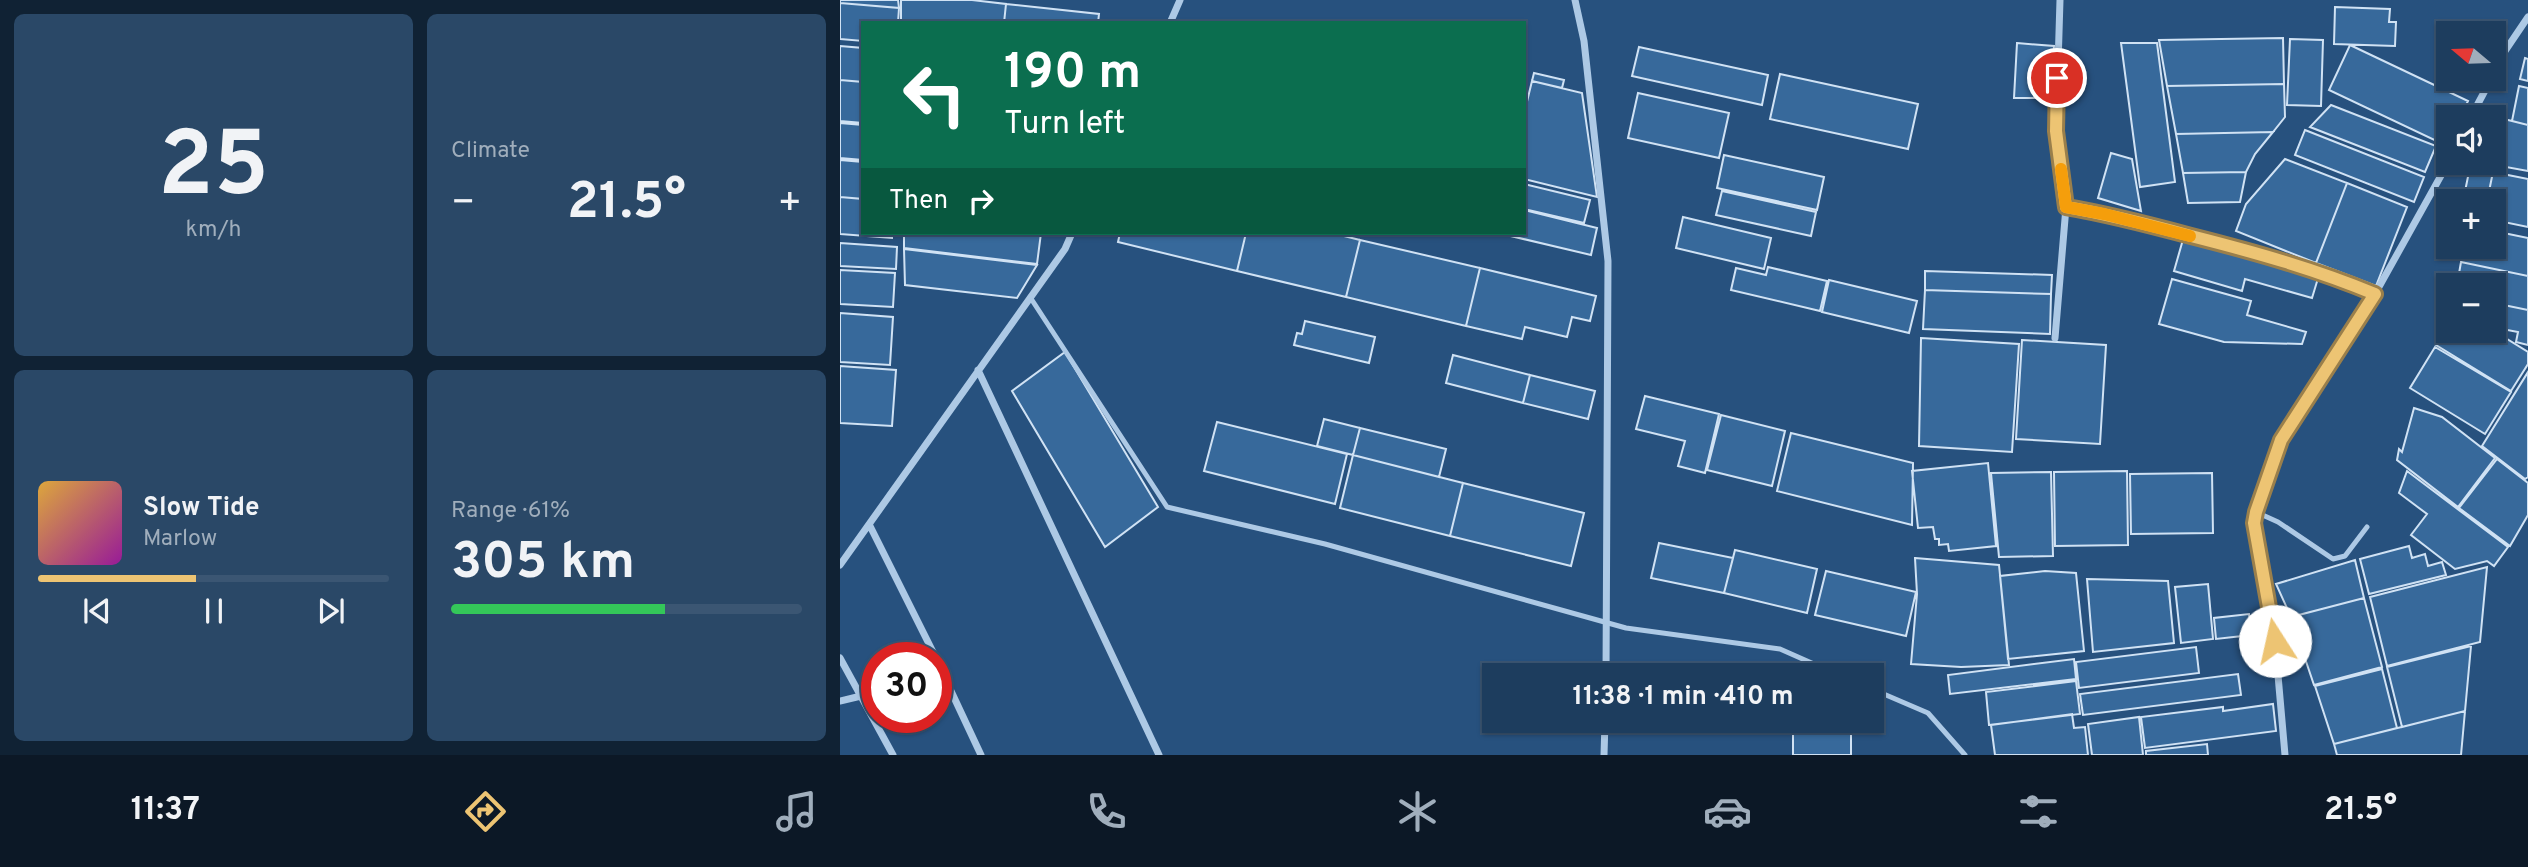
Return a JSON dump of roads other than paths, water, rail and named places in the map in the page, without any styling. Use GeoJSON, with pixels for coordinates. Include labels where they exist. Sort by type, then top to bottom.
{"type":"FeatureCollection","features":[{"type":"Feature","properties":{"kind":"street"},"geometry":{"type":"LineString","coordinates":[[1171,21],[1180,0]]}},
{"type":"Feature","properties":{"kind":"street"},"geometry":{"type":"LineString","coordinates":[[1575,0],[1584,41],[1608,261],[1606,663]]}},
{"type":"Feature","properties":{"kind":"street"},"geometry":{"type":"LineString","coordinates":[[2055,338],[2066,207],[2056,131],[2060,0]]}},
{"type":"Feature","properties":{"kind":"street"},"geometry":{"type":"LineString","coordinates":[[2506,50],[2528,17]]}},
{"type":"Feature","properties":{"kind":"street"},"geometry":{"type":"LineString","coordinates":[[2285,755],[2275,641],[2254,523],[2256,512],[2281,440],[2375,294],[2441,175]]}},
{"type":"Feature","properties":{"kind":"street"},"geometry":{"type":"LineString","coordinates":[[840,565],[1065,249],[1071,235]]}},
{"type":"Feature","properties":{"kind":"street"},"geometry":{"type":"LineString","coordinates":[[978,370],[1158,755]]}},
{"type":"Feature","properties":{"kind":"street"},"geometry":{"type":"LineString","coordinates":[[870,526],[928,642]]}},
{"type":"Feature","properties":{"kind":"street"},"geometry":{"type":"LineString","coordinates":[[840,658],[861,696],[840,701]]}},
{"type":"Feature","properties":{"kind":"street"},"geometry":{"type":"LineString","coordinates":[[952,693],[981,755]]}},
{"type":"Feature","properties":{"kind":"street"},"geometry":{"type":"LineString","coordinates":[[881,733],[893,755]]}},
{"type":"Feature","properties":{"kind":"street"},"geometry":{"type":"LineString","coordinates":[[1604,755],[1605,733]]}},
{"type":"Feature","properties":{"kind":"lane"},"geometry":{"type":"LineString","coordinates":[[2066,207],[2262,254],[2334,277],[2375,294]]}},
{"type":"Feature","properties":{"kind":"lane"},"geometry":{"type":"LineString","coordinates":[[1030,297],[1167,506],[1325,544],[1626,628],[1780,649],[1812,663]]}},
{"type":"Feature","properties":{"kind":"lane"},"geometry":{"type":"LineString","coordinates":[[2256,512],[2278,522],[2333,559],[2345,556],[2367,527]]}},
{"type":"Feature","properties":{"kind":"lane"},"geometry":{"type":"LineString","coordinates":[[1884,694],[1928,713],[1965,755]]}}]}
